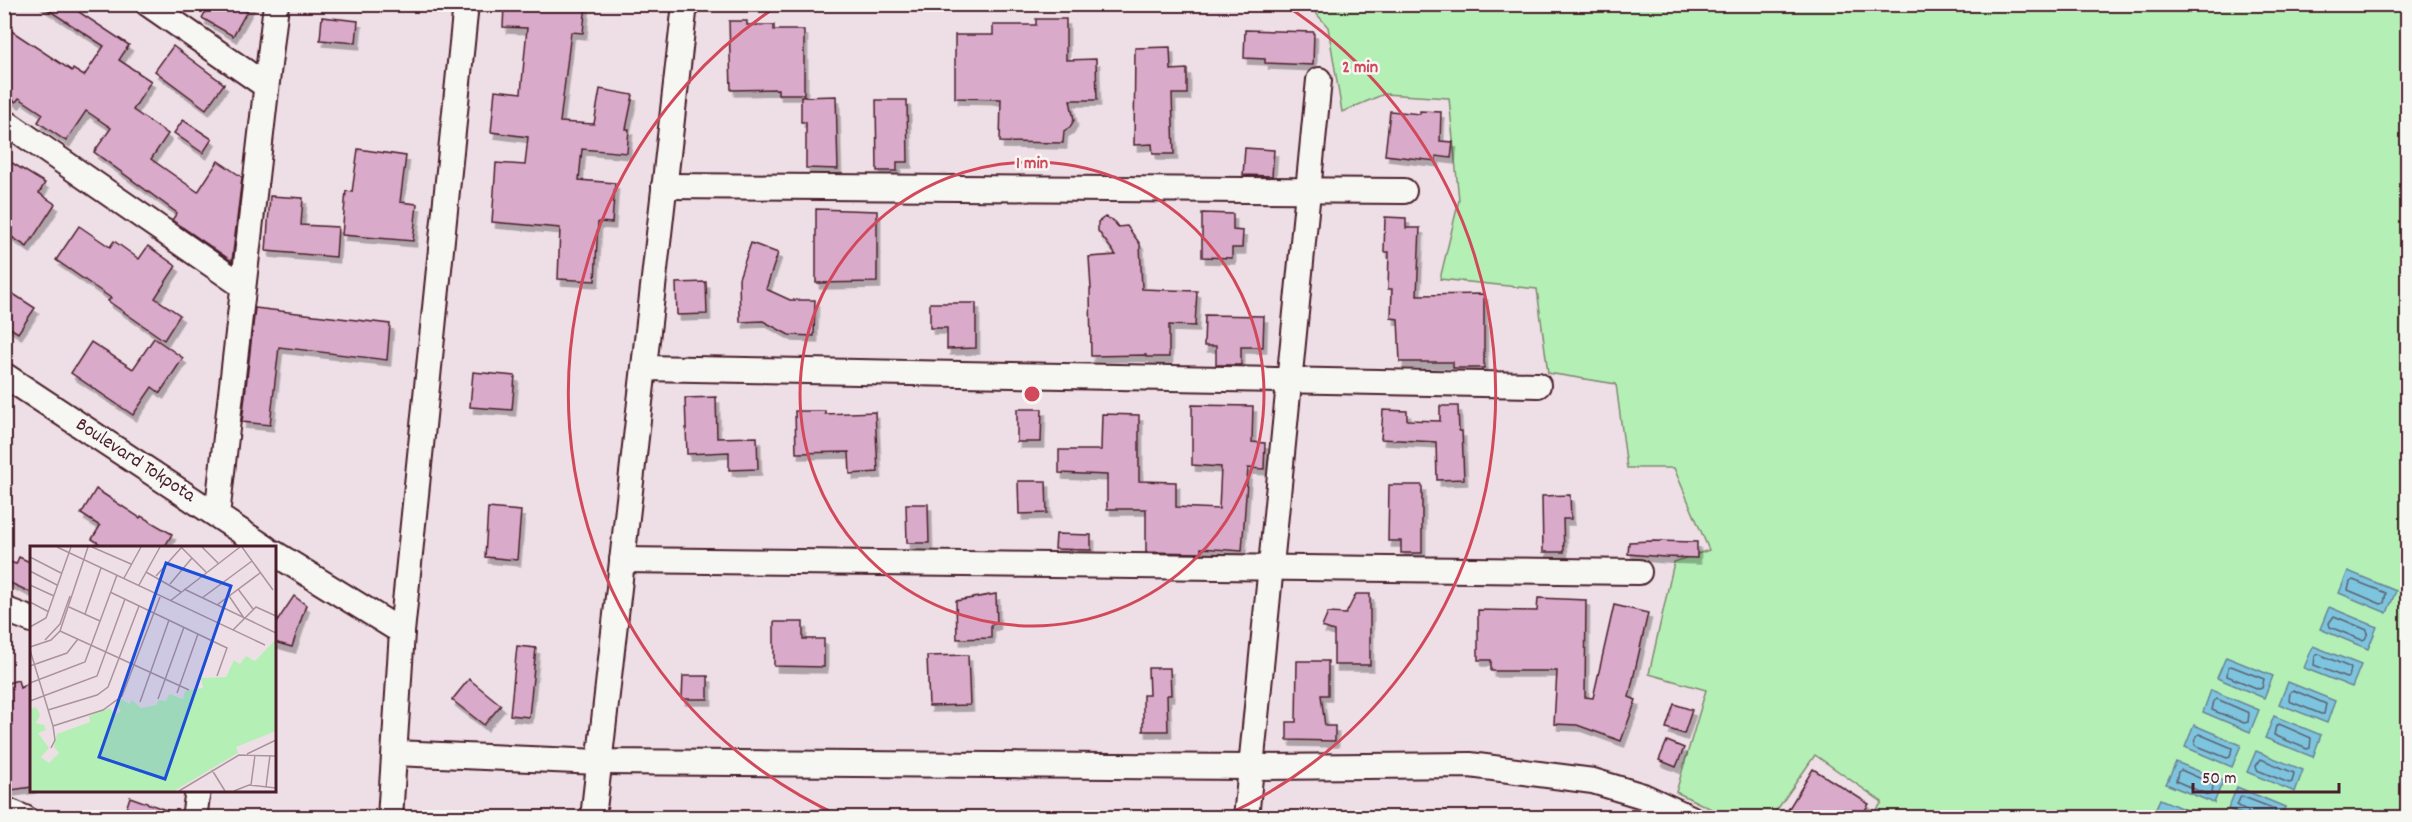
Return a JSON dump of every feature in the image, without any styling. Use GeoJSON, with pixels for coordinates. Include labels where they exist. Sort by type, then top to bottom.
{"type":"FeatureCollection","features":[{"type":"Feature","properties":{"kind":"street"},"geometry":{"type":"LineString","coordinates":[[148,4],[266,86]]}},
{"type":"Feature","properties":{"kind":"street"},"geometry":{"type":"LineString","coordinates":[[216,515],[276,4]]}},
{"type":"Feature","properties":{"kind":"street"},"geometry":{"type":"LineString","coordinates":[[390,818],[396,753],[402,632],[466,4]]}},
{"type":"Feature","properties":{"kind":"street"},"geometry":{"type":"LineString","coordinates":[[593,818],[684,4]]}},
{"type":"Feature","properties":{"kind":"street"},"geometry":{"type":"LineString","coordinates":[[1246,818],[1319,80]]}},
{"type":"Feature","properties":{"kind":"street"},"geometry":{"type":"LineString","coordinates":[[4,121],[243,286]]}},
{"type":"Feature","properties":{"kind":"street"},"geometry":{"type":"LineString","coordinates":[[664,186],[1404,191]]}},
{"type":"Feature","properties":{"kind":"street"},"geometry":{"type":"LineString","coordinates":[[644,368],[1538,386]]}},
{"type":"Feature","properties":{"kind":"street","name":"Boulevard Tokpota"},"geometry":{"type":"LineString","coordinates":[[4,375],[261,546]]}},
{"type":"Feature","properties":{"kind":"street","name":"Boulevard Tokpota"},"geometry":{"type":"LineString","coordinates":[[276,555],[402,632]]}},
{"type":"Feature","properties":{"kind":"street"},"geometry":{"type":"LineString","coordinates":[[622,560],[1639,572]]}},
{"type":"Feature","properties":{"kind":"street"},"geometry":{"type":"LineString","coordinates":[[4,609],[30,619]]}},
{"type":"Feature","properties":{"kind":"street"},"geometry":{"type":"LineString","coordinates":[[396,753],[599,762],[1251,767],[1470,765],[1593,781],[1643,796],[1690,818]]}},
{"type":"Feature","properties":{"kind":"street"},"geometry":{"type":"LineString","coordinates":[[198,792],[200,817]]}},
{"type":"Feature","properties":{"kind":"street"},"geometry":{"type":"LineString","coordinates":[[4,809],[25,818]]}},
{"type":"Feature","properties":{"kind":"green space"},"geometry":{"type":"Polygon","coordinates":[[[1309,5],[2407,5],[2407,817],[2281,817],[2285,807],[2229,809],[2250,817],[2202,817],[2160,800],[2152,817],[1872,817],[1882,802],[1815,755],[1772,817],[1728,817],[1676,792],[1706,690],[1649,674],[1674,562],[1709,550],[1674,468],[1627,468],[1616,384],[1548,373],[1537,289],[1440,279],[1459,200],[1449,98],[1384,94],[1342,112],[1328,27],[1309,5]]]}},
{"type":"Feature","properties":{"kind":"water"},"geometry":{"type":"Polygon","coordinates":[[[2348,571],[2396,591],[2387,613],[2339,593],[2348,571]]]}},
{"type":"Feature","properties":{"kind":"water"},"geometry":{"type":"Polygon","coordinates":[[[2329,607],[2377,627],[2368,649],[2320,629],[2329,607]]]}},
{"type":"Feature","properties":{"kind":"water"},"geometry":{"type":"Polygon","coordinates":[[[2313,646],[2361,665],[2352,687],[2304,668],[2313,646]]]}},
{"type":"Feature","properties":{"kind":"water"},"geometry":{"type":"Polygon","coordinates":[[[2226,657],[2273,676],[2264,698],[2217,678],[2226,657]]]}},
{"type":"Feature","properties":{"kind":"water"},"geometry":{"type":"Polygon","coordinates":[[[2288,682],[2335,701],[2327,723],[2279,704],[2288,682]]]}},
{"type":"Feature","properties":{"kind":"water"},"geometry":{"type":"Polygon","coordinates":[[[2211,690],[2259,710],[2250,732],[2203,712],[2211,690]]]}},
{"type":"Feature","properties":{"kind":"water"},"geometry":{"type":"Polygon","coordinates":[[[2274,716],[2321,735],[2313,757],[2265,738],[2274,716]]]}},
{"type":"Feature","properties":{"kind":"water"},"geometry":{"type":"Polygon","coordinates":[[[2194,725],[2241,745],[2232,767],[2185,747],[2194,725]]]}},
{"type":"Feature","properties":{"kind":"water"},"geometry":{"type":"Polygon","coordinates":[[[2256,751],[2303,770],[2295,792],[2247,772],[2256,751]]]}},
{"type":"Feature","properties":{"kind":"water"},"geometry":{"type":"Polygon","coordinates":[[[2176,762],[2223,781],[2214,803],[2166,784],[2176,762]]]}},
{"type":"Feature","properties":{"kind":"water"},"geometry":{"type":"Polygon","coordinates":[[[2237,787],[2285,807],[2281,817],[2250,817],[2228,809],[2237,787]]]}},
{"type":"Feature","properties":{"kind":"water"},"geometry":{"type":"Polygon","coordinates":[[[2160,799],[2202,817],[2152,817],[2160,799]]]}},
{"type":"Feature","properties":{"kind":"building"},"geometry":{"type":"Polygon","coordinates":[[[39,4],[67,4],[129,45],[119,60],[151,81],[133,110],[168,134],[151,159],[198,192],[218,161],[242,177],[232,261],[172,220],[177,213],[94,152],[111,128],[86,111],[66,141],[38,122],[43,114],[19,98],[16,102],[4,95],[4,26],[72,71],[73,69],[84,76],[104,46],[39,4]]]}},
{"type":"Feature","properties":{"kind":"building"},"geometry":{"type":"Polygon","coordinates":[[[210,4],[251,4],[233,36],[202,18],[210,4]]]}},
{"type":"Feature","properties":{"kind":"building"},"geometry":{"type":"Polygon","coordinates":[[[552,4],[586,4],[583,33],[571,32],[560,122],[594,124],[600,89],[633,95],[626,129],[629,129],[627,153],[582,149],[579,180],[615,183],[612,223],[598,222],[595,281],[558,279],[560,228],[492,222],[496,163],[525,165],[528,137],[491,132],[495,90],[521,93],[527,28],[503,27],[504,6],[552,8],[552,4]]]}},
{"type":"Feature","properties":{"kind":"building"},"geometry":{"type":"Polygon","coordinates":[[[322,17],[358,21],[356,43],[320,40],[322,17]]]}},
{"type":"Feature","properties":{"kind":"building"},"geometry":{"type":"Polygon","coordinates":[[[1036,19],[1066,19],[1066,60],[1096,59],[1097,100],[1070,100],[1074,120],[1064,131],[1063,143],[1000,142],[1001,99],[955,98],[955,35],[993,35],[993,25],[1036,25],[1036,19]]]}},
{"type":"Feature","properties":{"kind":"building"},"geometry":{"type":"Polygon","coordinates":[[[729,21],[747,21],[747,25],[774,25],[774,30],[804,30],[804,94],[778,94],[778,89],[731,90],[729,21]]]}},
{"type":"Feature","properties":{"kind":"building"},"geometry":{"type":"Polygon","coordinates":[[[1245,30],[1314,32],[1313,65],[1265,63],[1265,59],[1244,58],[1245,30]]]}},
{"type":"Feature","properties":{"kind":"building"},"geometry":{"type":"Polygon","coordinates":[[[173,46],[224,84],[206,109],[155,71],[173,46]]]}},
{"type":"Feature","properties":{"kind":"building"},"geometry":{"type":"Polygon","coordinates":[[[1170,47],[1171,70],[1187,69],[1187,94],[1172,94],[1174,154],[1153,154],[1152,144],[1134,145],[1135,48],[1170,47]]]}},
{"type":"Feature","properties":{"kind":"building"},"geometry":{"type":"Polygon","coordinates":[[[836,96],[838,169],[806,168],[806,122],[801,122],[801,97],[836,96]]]}},
{"type":"Feature","properties":{"kind":"building"},"geometry":{"type":"Polygon","coordinates":[[[876,100],[907,100],[908,162],[897,162],[897,171],[877,171],[876,100]]]}},
{"type":"Feature","properties":{"kind":"building"},"geometry":{"type":"Polygon","coordinates":[[[1390,111],[1420,114],[1420,111],[1441,112],[1440,141],[1453,142],[1451,158],[1436,156],[1436,161],[1385,155],[1390,111]]]}},
{"type":"Feature","properties":{"kind":"building"},"geometry":{"type":"Polygon","coordinates":[[[183,120],[212,139],[203,153],[174,133],[183,120]]]}},
{"type":"Feature","properties":{"kind":"building"},"geometry":{"type":"Polygon","coordinates":[[[1245,148],[1274,150],[1272,176],[1243,175],[1245,148]]]}},
{"type":"Feature","properties":{"kind":"building"},"geometry":{"type":"Polygon","coordinates":[[[358,149],[406,156],[400,202],[417,204],[413,241],[342,235],[346,191],[352,192],[358,149]]]}},
{"type":"Feature","properties":{"kind":"building"},"geometry":{"type":"Polygon","coordinates":[[[4,158],[45,183],[39,193],[55,204],[27,247],[4,232],[4,158]]]}},
{"type":"Feature","properties":{"kind":"building"},"geometry":{"type":"Polygon","coordinates":[[[270,196],[303,198],[301,225],[338,227],[336,257],[266,251],[270,196]]]}},
{"type":"Feature","properties":{"kind":"building"},"geometry":{"type":"Polygon","coordinates":[[[816,209],[877,211],[877,282],[816,283],[816,209]]]}},
{"type":"Feature","properties":{"kind":"building"},"geometry":{"type":"Polygon","coordinates":[[[1202,213],[1233,214],[1233,230],[1243,231],[1242,248],[1232,248],[1232,258],[1202,257],[1202,213]]]}},
{"type":"Feature","properties":{"kind":"building"},"geometry":{"type":"Polygon","coordinates":[[[1105,217],[1113,220],[1118,227],[1127,226],[1140,244],[1142,289],[1197,291],[1195,326],[1169,325],[1169,357],[1091,356],[1089,257],[1116,255],[1098,231],[1098,222],[1105,217]]]}},
{"type":"Feature","properties":{"kind":"building"},"geometry":{"type":"Polygon","coordinates":[[[1385,217],[1406,218],[1406,228],[1420,228],[1417,295],[1484,294],[1484,368],[1453,368],[1453,362],[1400,362],[1398,319],[1391,318],[1392,289],[1388,289],[1389,252],[1384,252],[1385,217]]]}},
{"type":"Feature","properties":{"kind":"building"},"geometry":{"type":"Polygon","coordinates":[[[79,226],[110,247],[114,241],[139,259],[148,246],[176,266],[155,298],[180,315],[164,340],[108,301],[111,298],[56,260],[79,226]]]}},
{"type":"Feature","properties":{"kind":"building"},"geometry":{"type":"Polygon","coordinates":[[[751,243],[778,253],[766,289],[790,300],[815,300],[814,336],[789,335],[763,321],[740,322],[739,278],[751,243]]]}},
{"type":"Feature","properties":{"kind":"building"},"geometry":{"type":"Polygon","coordinates":[[[706,282],[707,314],[677,315],[676,283],[706,282]]]}},
{"type":"Feature","properties":{"kind":"building"},"geometry":{"type":"Polygon","coordinates":[[[4,288],[35,308],[18,333],[4,324],[4,288]]]}},
{"type":"Feature","properties":{"kind":"building"},"geometry":{"type":"Polygon","coordinates":[[[930,303],[976,303],[976,348],[947,349],[947,328],[930,328],[930,303]]]}},
{"type":"Feature","properties":{"kind":"building"},"geometry":{"type":"Polygon","coordinates":[[[255,308],[390,324],[387,360],[279,347],[270,425],[242,422],[255,308]]]}},
{"type":"Feature","properties":{"kind":"building"},"geometry":{"type":"Polygon","coordinates":[[[1205,315],[1264,316],[1263,347],[1241,347],[1241,365],[1216,365],[1216,346],[1204,346],[1205,315]]]}},
{"type":"Feature","properties":{"kind":"building"},"geometry":{"type":"Polygon","coordinates":[[[154,338],[183,358],[160,393],[152,387],[133,415],[71,373],[91,342],[133,369],[154,338]]]}},
{"type":"Feature","properties":{"kind":"building"},"geometry":{"type":"Polygon","coordinates":[[[473,372],[515,376],[512,410],[470,407],[473,372]]]}},
{"type":"Feature","properties":{"kind":"building"},"geometry":{"type":"Polygon","coordinates":[[[716,397],[717,438],[757,437],[758,469],[729,470],[729,452],[687,454],[685,398],[716,397]]]}},
{"type":"Feature","properties":{"kind":"building"},"geometry":{"type":"Polygon","coordinates":[[[1192,405],[1253,406],[1252,442],[1265,443],[1264,469],[1248,468],[1242,551],[1201,548],[1201,553],[1146,552],[1146,509],[1107,509],[1107,475],[1059,473],[1059,450],[1101,450],[1102,414],[1139,415],[1139,481],[1176,482],[1176,507],[1219,509],[1221,467],[1192,465],[1192,405]]]}},
{"type":"Feature","properties":{"kind":"building"},"geometry":{"type":"Polygon","coordinates":[[[1440,406],[1458,406],[1459,431],[1462,431],[1464,479],[1437,480],[1436,442],[1381,439],[1383,410],[1407,411],[1407,420],[1440,421],[1440,406]]]}},
{"type":"Feature","properties":{"kind":"building"},"geometry":{"type":"Polygon","coordinates":[[[1017,409],[1042,409],[1041,442],[1017,442],[1017,409]]]}},
{"type":"Feature","properties":{"kind":"building"},"geometry":{"type":"Polygon","coordinates":[[[795,411],[825,411],[825,414],[875,412],[878,472],[850,474],[849,452],[796,453],[795,411]]]}},
{"type":"Feature","properties":{"kind":"building"},"geometry":{"type":"Polygon","coordinates":[[[1018,481],[1046,481],[1047,513],[1019,514],[1018,481]]]}},
{"type":"Feature","properties":{"kind":"building"},"geometry":{"type":"Polygon","coordinates":[[[1389,485],[1422,485],[1422,553],[1401,553],[1401,541],[1388,541],[1389,485]]]}},
{"type":"Feature","properties":{"kind":"building"},"geometry":{"type":"Polygon","coordinates":[[[96,489],[140,518],[141,516],[172,534],[165,546],[103,546],[92,539],[100,526],[81,514],[96,489]]]}},
{"type":"Feature","properties":{"kind":"building"},"geometry":{"type":"Polygon","coordinates":[[[1570,495],[1571,519],[1563,519],[1564,552],[1543,552],[1542,496],[1570,495]]]}},
{"type":"Feature","properties":{"kind":"building"},"geometry":{"type":"Polygon","coordinates":[[[906,504],[928,504],[929,543],[907,543],[906,504]]]}},
{"type":"Feature","properties":{"kind":"building"},"geometry":{"type":"Polygon","coordinates":[[[488,508],[521,511],[517,560],[485,557],[488,508]]]}},
{"type":"Feature","properties":{"kind":"building"},"geometry":{"type":"Polygon","coordinates":[[[1056,534],[1091,535],[1091,550],[1055,549],[1056,534]]]}},
{"type":"Feature","properties":{"kind":"building"},"geometry":{"type":"Polygon","coordinates":[[[1629,542],[1697,542],[1697,558],[1628,554],[1629,542]]]}},
{"type":"Feature","properties":{"kind":"building"},"geometry":{"type":"Polygon","coordinates":[[[19,557],[30,562],[30,592],[4,580],[4,560],[16,564],[19,557]]]}},
{"type":"Feature","properties":{"kind":"building"},"geometry":{"type":"Polygon","coordinates":[[[996,594],[997,623],[991,625],[991,638],[957,639],[956,601],[996,594]]]}},
{"type":"Feature","properties":{"kind":"building"},"geometry":{"type":"Polygon","coordinates":[[[1356,594],[1370,594],[1370,665],[1334,665],[1334,631],[1322,627],[1328,613],[1346,614],[1356,594]]]}},
{"type":"Feature","properties":{"kind":"building"},"geometry":{"type":"Polygon","coordinates":[[[294,596],[306,605],[292,647],[276,643],[276,623],[294,596]]]}},
{"type":"Feature","properties":{"kind":"building"},"geometry":{"type":"Polygon","coordinates":[[[1538,598],[1586,600],[1585,697],[1593,698],[1614,605],[1648,613],[1629,697],[1636,700],[1621,741],[1577,725],[1554,724],[1557,671],[1491,671],[1491,660],[1478,660],[1478,610],[1537,611],[1538,598]]]}},
{"type":"Feature","properties":{"kind":"building"},"geometry":{"type":"Polygon","coordinates":[[[774,622],[803,622],[803,639],[824,639],[824,667],[774,666],[774,622]]]}},
{"type":"Feature","properties":{"kind":"building"},"geometry":{"type":"Polygon","coordinates":[[[517,646],[536,648],[529,717],[510,715],[517,646]]]}},
{"type":"Feature","properties":{"kind":"building"},"geometry":{"type":"Polygon","coordinates":[[[968,655],[970,705],[929,706],[927,656],[968,655]]]}},
{"type":"Feature","properties":{"kind":"building"},"geometry":{"type":"Polygon","coordinates":[[[1297,661],[1328,661],[1328,695],[1321,695],[1325,726],[1335,726],[1335,741],[1287,740],[1287,722],[1296,722],[1297,661]]]}},
{"type":"Feature","properties":{"kind":"building"},"geometry":{"type":"Polygon","coordinates":[[[1148,668],[1170,668],[1171,695],[1167,695],[1168,731],[1143,731],[1143,695],[1149,695],[1148,668]]]}},
{"type":"Feature","properties":{"kind":"building"},"geometry":{"type":"Polygon","coordinates":[[[683,676],[708,676],[708,699],[682,699],[683,676]]]}},
{"type":"Feature","properties":{"kind":"building"},"geometry":{"type":"Polygon","coordinates":[[[469,679],[501,705],[484,725],[452,700],[469,679]]]}},
{"type":"Feature","properties":{"kind":"building"},"geometry":{"type":"Polygon","coordinates":[[[18,680],[20,688],[30,682],[30,787],[11,790],[4,753],[4,684],[18,680]]]}},
{"type":"Feature","properties":{"kind":"building"},"geometry":{"type":"Polygon","coordinates":[[[1674,704],[1692,710],[1684,734],[1666,728],[1674,704]]]}},
{"type":"Feature","properties":{"kind":"building"},"geometry":{"type":"Polygon","coordinates":[[[1667,741],[1684,748],[1676,767],[1659,760],[1667,741]]]}},
{"type":"Feature","properties":{"kind":"building"},"geometry":{"type":"Polygon","coordinates":[[[1813,769],[1869,804],[1860,818],[1783,818],[1813,769]]]}},
{"type":"Feature","properties":{"kind":"building"},"geometry":{"type":"Polygon","coordinates":[[[130,797],[180,815],[180,818],[123,818],[130,797]]]}}]}
